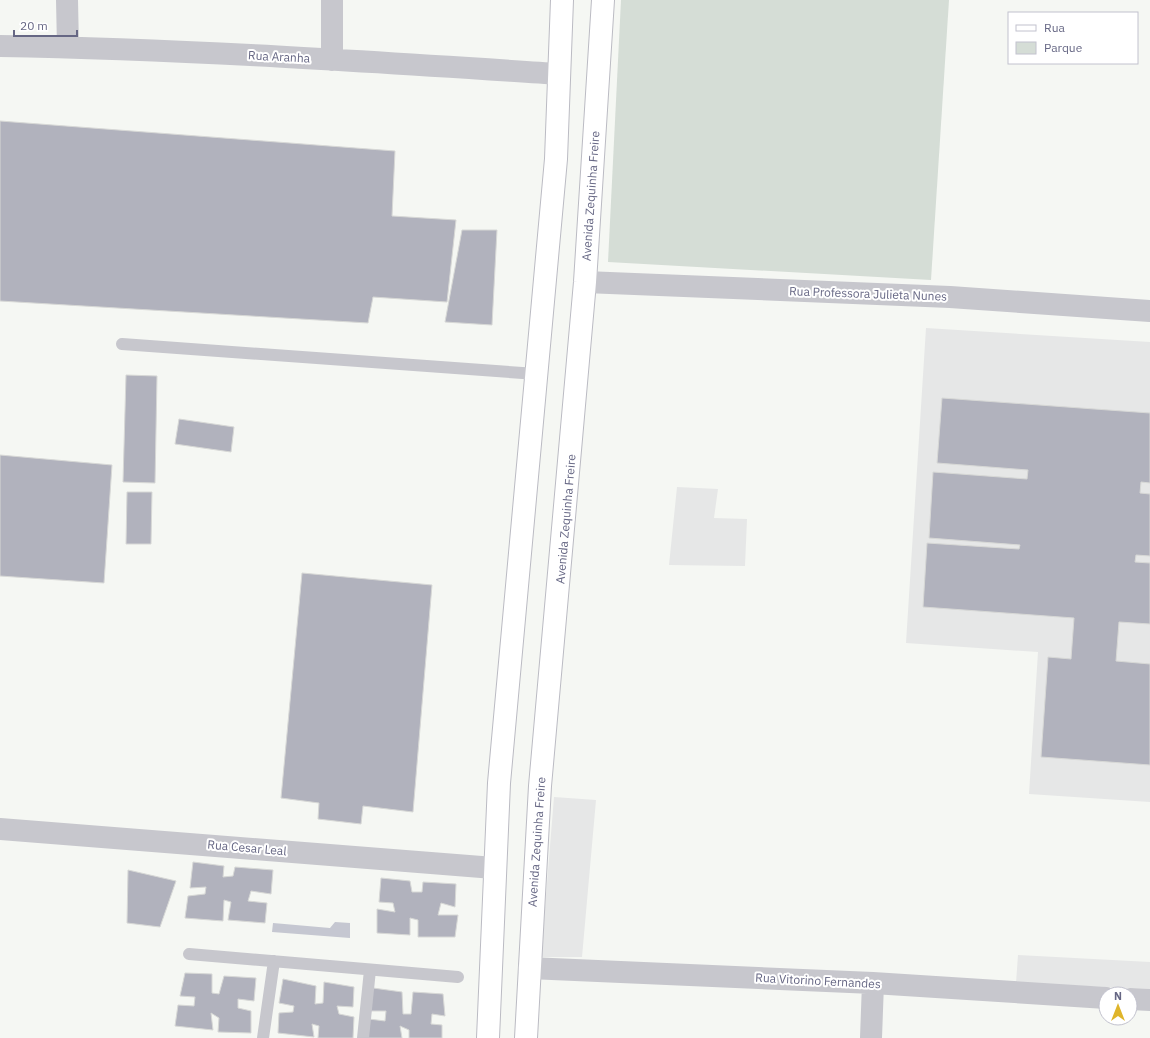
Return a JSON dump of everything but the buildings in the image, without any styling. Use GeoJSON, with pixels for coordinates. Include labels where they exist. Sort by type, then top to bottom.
{"type":"FeatureCollection","features":[{"type":"Feature","properties":{"kind":"main road"},"geometry":{"type":"LineString","coordinates":[[488,1038],[494,868],[499,783],[556,159],[562,0]]}},
{"type":"Feature","properties":{"kind":"main road","name":"Avenida Zequinha Freire"},"geometry":{"type":"LineString","coordinates":[[526,1038],[540,786],[585,282],[603,0]]}},
{"type":"Feature","properties":{"kind":"street"},"geometry":{"type":"LineString","coordinates":[[67,0],[68,47]]}},
{"type":"Feature","properties":{"kind":"street"},"geometry":{"type":"LineString","coordinates":[[332,0],[332,60]]}},
{"type":"Feature","properties":{"kind":"street","name":"Rua Aranha"},"geometry":{"type":"LineString","coordinates":[[0,46],[68,47],[332,60],[559,74]]}},
{"type":"Feature","properties":{"kind":"street","name":"Rua Professora Julieta Nunes"},"geometry":{"type":"LineString","coordinates":[[585,282],[950,297],[1150,311]]}},
{"type":"Feature","properties":{"kind":"street","name":"Rua Cesar Leal"},"geometry":{"type":"LineString","coordinates":[[0,829],[494,868]]}},
{"type":"Feature","properties":{"kind":"street","name":"Rua Vitorino Fernandes"},"geometry":{"type":"LineString","coordinates":[[529,968],[873,983],[1098,997]]}},
{"type":"Feature","properties":{"kind":"street"},"geometry":{"type":"LineString","coordinates":[[871,1038],[873,983]]}},
{"type":"Feature","properties":{"kind":"street"},"geometry":{"type":"LineString","coordinates":[[1138,999],[1150,1000]]}},
{"type":"Feature","properties":{"kind":"lane"},"geometry":{"type":"LineString","coordinates":[[122,344],[537,374]]}},
{"type":"Feature","properties":{"kind":"lane"},"geometry":{"type":"LineString","coordinates":[[188,954],[458,977]]}},
{"type":"Feature","properties":{"kind":"lane"},"geometry":{"type":"LineString","coordinates":[[264,1038],[274,961]]}},
{"type":"Feature","properties":{"kind":"lane"},"geometry":{"type":"LineString","coordinates":[[363,1038],[370,970]]}},
{"type":"Feature","properties":{"kind":"shaded area"},"geometry":{"type":"Polygon","coordinates":[[[926,328],[1150,342],[1150,802],[1029,794],[1038,652],[906,643],[926,328]]]}},
{"type":"Feature","properties":{"kind":"shaded area"},"geometry":{"type":"Polygon","coordinates":[[[677,487],[718,489],[714,518],[747,519],[745,566],[669,565],[677,487]]]}},
{"type":"Feature","properties":{"kind":"shaded area"},"geometry":{"type":"Polygon","coordinates":[[[554,797],[596,800],[582,957],[541,957],[554,797]]]}},
{"type":"Feature","properties":{"kind":"shaded area"},"geometry":{"type":"Polygon","coordinates":[[[335,922],[350,923],[350,938],[272,932],[273,923],[330,928],[335,922]]]}},
{"type":"Feature","properties":{"kind":"shaded area"},"geometry":{"type":"Polygon","coordinates":[[[1018,955],[1150,962],[1150,989],[1138,988],[1138,986],[1098,987],[1016,983],[1018,955]]]}},
{"type":"Feature","properties":{"kind":"green space"},"geometry":{"type":"Polygon","coordinates":[[[621,0],[949,0],[931,280],[608,262],[621,0]]]}}]}
